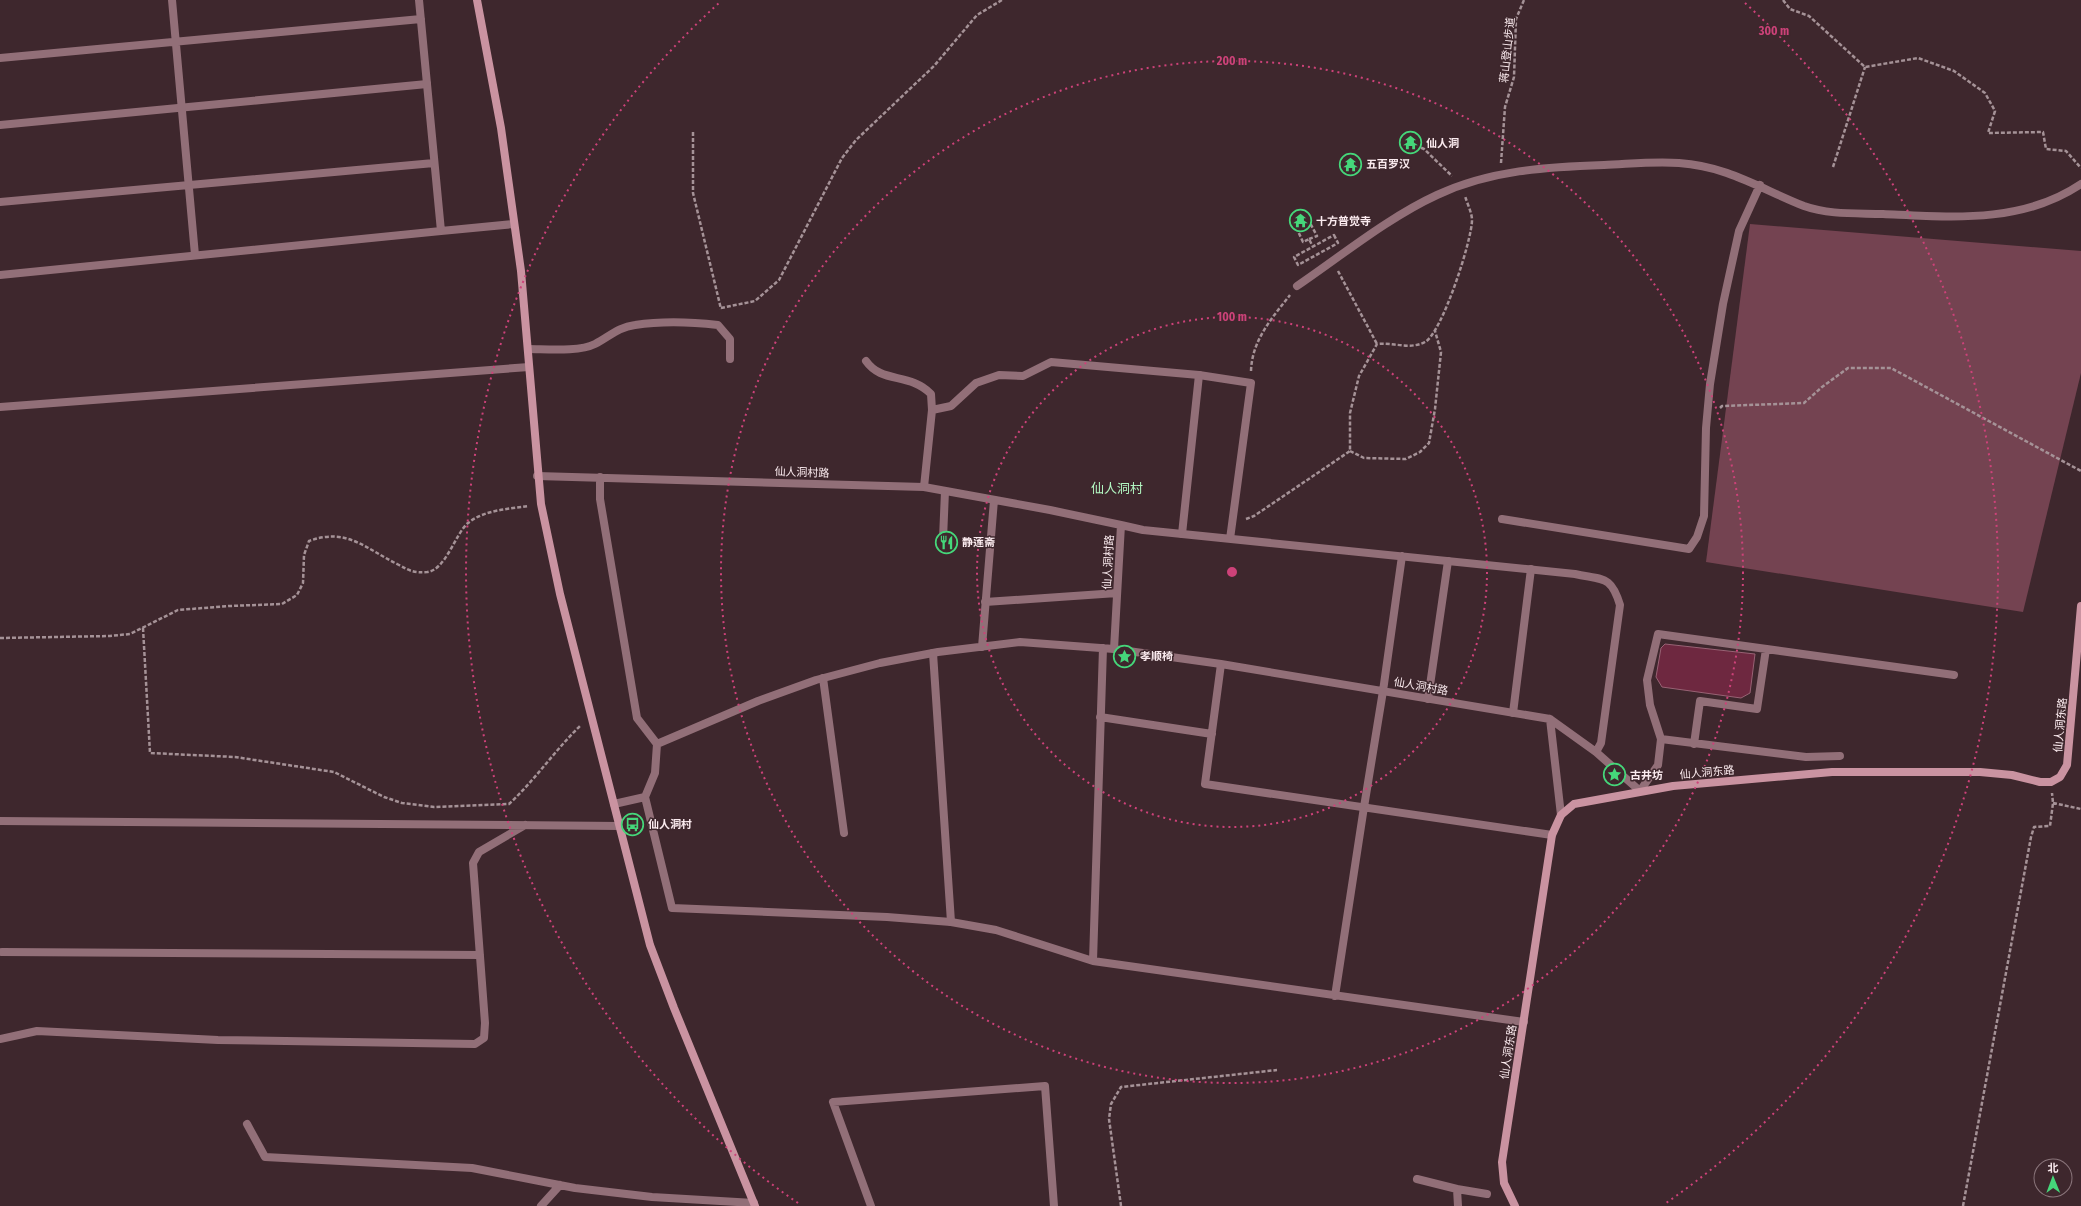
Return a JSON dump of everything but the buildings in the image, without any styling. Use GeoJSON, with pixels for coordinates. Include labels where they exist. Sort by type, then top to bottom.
{"type":"FeatureCollection","features":[{"type":"Feature","properties":{"kind":"street"},"geometry":{"type":"LineString","coordinates":[[172,0],[195,255]]}},
{"type":"Feature","properties":{"kind":"street"},"geometry":{"type":"LineString","coordinates":[[419,0],[440,231]]}},
{"type":"Feature","properties":{"kind":"street"},"geometry":{"type":"LineString","coordinates":[[247,1124],[265,1157],[472,1168],[560,1185],[652,1197],[755,1205],[674,1008],[650,945],[637,900],[620,826],[590,715],[560,594],[541,504],[537,476],[528,350],[514,224],[501,128],[477,0]]}},
{"type":"Feature","properties":{"kind":"street"},"geometry":{"type":"LineString","coordinates":[[0,58],[421,19]]}},
{"type":"Feature","properties":{"kind":"street"},"geometry":{"type":"LineString","coordinates":[[0,125],[427,84]]}},
{"type":"Feature","properties":{"kind":"street"},"geometry":{"type":"LineString","coordinates":[[0,202],[434,163]]}},
{"type":"Feature","properties":{"kind":"street"},"geometry":{"type":"LineString","coordinates":[[1297,286],[1408,211],[1438,194],[1500,174],[1539,168],[1679,163],[1714,167],[1760,185],[1806,206],[1831,212],[1964,218],[2034,207],[2081,184]]}},
{"type":"Feature","properties":{"kind":"street"},"geometry":{"type":"LineString","coordinates":[[1502,519],[1689,549],[1697,537],[1704,516],[1706,428],[1710,384],[1723,304],[1739,231],[1760,185]]}},
{"type":"Feature","properties":{"kind":"street"},"geometry":{"type":"LineString","coordinates":[[0,275],[514,224]]}},
{"type":"Feature","properties":{"kind":"street"},"geometry":{"type":"LineString","coordinates":[[528,350],[579,348],[594,345],[610,333],[634,325],[698,323],[718,325],[730,339],[730,359]]}},
{"type":"Feature","properties":{"kind":"street"},"geometry":{"type":"LineString","coordinates":[[866,361],[872,370],[889,377],[906,379],[923,386],[931,394],[932,410],[924,487]]}},
{"type":"Feature","properties":{"kind":"street"},"geometry":{"type":"LineString","coordinates":[[932,410],[950,406],[976,383],[999,375],[1023,376],[1051,362],[1199,375],[1250,383],[1230,539]]}},
{"type":"Feature","properties":{"kind":"street"},"geometry":{"type":"LineString","coordinates":[[0,407],[529,367]]}},
{"type":"Feature","properties":{"kind":"street"},"geometry":{"type":"LineString","coordinates":[[1182,534],[1199,375]]}},
{"type":"Feature","properties":{"kind":"street","name":"仙人洞村路"},"geometry":{"type":"LineString","coordinates":[[537,476],[924,487],[1121,525],[1114,649],[1221,664],[1550,719]]}},
{"type":"Feature","properties":{"kind":"street"},"geometry":{"type":"LineString","coordinates":[[600,477],[600,499],[637,718],[657,744],[655,773],[644,797],[672,908],[952,922],[996,930],[1093,961],[1524,1022]]}},
{"type":"Feature","properties":{"kind":"street"},"geometry":{"type":"LineString","coordinates":[[943,538],[945,491]]}},
{"type":"Feature","properties":{"kind":"street"},"geometry":{"type":"LineString","coordinates":[[982,647],[994,500]]}},
{"type":"Feature","properties":{"kind":"street"},"geometry":{"type":"LineString","coordinates":[[1121,525],[1143,530],[1575,574],[1609,581],[1615,588],[1620,605],[1601,744],[1596,752]]}},
{"type":"Feature","properties":{"kind":"street"},"geometry":{"type":"LineString","coordinates":[[1335,996],[1383,691],[1402,556]]}},
{"type":"Feature","properties":{"kind":"street"},"geometry":{"type":"LineString","coordinates":[[1428,699],[1448,561]]}},
{"type":"Feature","properties":{"kind":"street"},"geometry":{"type":"LineString","coordinates":[[1513,713],[1531,569]]}},
{"type":"Feature","properties":{"kind":"street"},"geometry":{"type":"LineString","coordinates":[[986,602],[1117,593]]}},
{"type":"Feature","properties":{"kind":"street","name":"仙人洞东路"},"geometry":{"type":"LineString","coordinates":[[1515,1206],[1504,1183],[1502,1162],[1552,835],[1561,815],[1574,804],[1640,791],[1673,786],[1832,772],[1980,772],[2012,775],[2040,782],[2051,782],[2060,777],[2067,765],[2081,606]]}},
{"type":"Feature","properties":{"kind":"street"},"geometry":{"type":"LineString","coordinates":[[1550,719],[1596,752],[1640,791],[1658,766],[1661,739],[1650,705],[1647,680],[1658,634],[1954,675]]}},
{"type":"Feature","properties":{"kind":"street"},"geometry":{"type":"LineString","coordinates":[[657,744],[758,701],[823,678],[880,663],[933,653],[1020,642],[1114,649]]}},
{"type":"Feature","properties":{"kind":"street"},"geometry":{"type":"LineString","coordinates":[[1093,961],[1102,648]]}},
{"type":"Feature","properties":{"kind":"street"},"geometry":{"type":"LineString","coordinates":[[1694,744],[1700,702],[1757,709],[1766,649]]}},
{"type":"Feature","properties":{"kind":"street"},"geometry":{"type":"LineString","coordinates":[[933,653],[952,922]]}},
{"type":"Feature","properties":{"kind":"street"},"geometry":{"type":"LineString","coordinates":[[1221,664],[1205,784],[1552,835]]}},
{"type":"Feature","properties":{"kind":"street"},"geometry":{"type":"LineString","coordinates":[[823,678],[844,833]]}},
{"type":"Feature","properties":{"kind":"street"},"geometry":{"type":"LineString","coordinates":[[1100,717],[1212,734]]}},
{"type":"Feature","properties":{"kind":"street"},"geometry":{"type":"LineString","coordinates":[[1550,719],[1561,815]]}},
{"type":"Feature","properties":{"kind":"street"},"geometry":{"type":"LineString","coordinates":[[1661,739],[1806,757],[1840,756]]}},
{"type":"Feature","properties":{"kind":"street"},"geometry":{"type":"LineString","coordinates":[[614,804],[644,797]]}},
{"type":"Feature","properties":{"kind":"street"},"geometry":{"type":"LineString","coordinates":[[0,821],[620,826]]}},
{"type":"Feature","properties":{"kind":"street"},"geometry":{"type":"LineString","coordinates":[[0,1039],[37,1032],[218,1040],[475,1044],[484,1038],[485,1023],[473,863],[479,852],[525,825]]}},
{"type":"Feature","properties":{"kind":"street"},"geometry":{"type":"LineString","coordinates":[[2,952],[480,955]]}},
{"type":"Feature","properties":{"kind":"street"},"geometry":{"type":"LineString","coordinates":[[871,1206],[833,1102],[1045,1086],[1054,1206]]}},
{"type":"Feature","properties":{"kind":"street"},"geometry":{"type":"LineString","coordinates":[[1417,1179],[1456,1189],[1487,1194]]}},
{"type":"Feature","properties":{"kind":"street"},"geometry":{"type":"LineString","coordinates":[[541,1206],[560,1185]]}},
{"type":"Feature","properties":{"kind":"street"},"geometry":{"type":"LineString","coordinates":[[1456,1189],[1458,1206]]}},
{"type":"Feature","properties":{"kind":"path"},"geometry":{"type":"LineString","coordinates":[[721,308],[755,301],[779,280],[810,218],[846,152],[856,140],[934,66],[976,15],[1002,0]]}},
{"type":"Feature","properties":{"kind":"path","name":"蒋山登山步道"},"geometry":{"type":"LineString","coordinates":[[1500,174],[1505,107],[1514,77],[1516,19],[1524,0]]}},
{"type":"Feature","properties":{"kind":"path"},"geometry":{"type":"LineString","coordinates":[[1783,0],[1790,9],[1809,16],[1865,66]]}},
{"type":"Feature","properties":{"kind":"path"},"geometry":{"type":"LineString","coordinates":[[1865,66],[1918,58],[1954,71],[1984,93],[1995,111],[1988,133],[2043,132],[2046,149],[2066,151],[2081,168]]}},
{"type":"Feature","properties":{"kind":"path"},"geometry":{"type":"LineString","coordinates":[[1833,167],[1865,66]]}},
{"type":"Feature","properties":{"kind":"path"},"geometry":{"type":"LineString","coordinates":[[693,132],[693,192],[721,308],[718,325]]}},
{"type":"Feature","properties":{"kind":"path"},"geometry":{"type":"LineString","coordinates":[[1377,344],[1414,346],[1426,341],[1435,331],[1463,264],[1472,220],[1462,185],[1424,149],[1410,143]]}},
{"type":"Feature","properties":{"kind":"path"},"geometry":{"type":"LineString","coordinates":[[1310,223],[1317,236],[1309,239],[1304,242],[1297,229],[1310,223]]}},
{"type":"Feature","properties":{"kind":"path"},"geometry":{"type":"LineString","coordinates":[[1334,235],[1338,242],[1298,264],[1294,257],[1313,247],[1334,235]]}},
{"type":"Feature","properties":{"kind":"path"},"geometry":{"type":"LineString","coordinates":[[1309,239],[1313,247]]}},
{"type":"Feature","properties":{"kind":"path"},"geometry":{"type":"LineString","coordinates":[[1332,262],[1377,344]]}},
{"type":"Feature","properties":{"kind":"path"},"geometry":{"type":"LineString","coordinates":[[1250,383],[1251,360],[1264,328],[1297,286]]}},
{"type":"Feature","properties":{"kind":"path"},"geometry":{"type":"LineString","coordinates":[[1350,451],[1364,458],[1406,459],[1420,452],[1429,443],[1435,408],[1441,352],[1435,331]]}},
{"type":"Feature","properties":{"kind":"path"},"geometry":{"type":"LineString","coordinates":[[1350,451],[1350,412],[1359,376],[1377,344]]}},
{"type":"Feature","properties":{"kind":"path"},"geometry":{"type":"LineString","coordinates":[[1706,428],[1722,406],[1804,403],[1822,387],[1848,368],[1891,368],[2081,471]]}},
{"type":"Feature","properties":{"kind":"path"},"geometry":{"type":"LineString","coordinates":[[1232,524],[1254,516],[1350,451]]}},
{"type":"Feature","properties":{"kind":"path"},"geometry":{"type":"LineString","coordinates":[[0,638],[110,636],[130,634],[178,610],[282,604],[297,595],[303,583],[304,555],[309,541],[325,535],[355,540],[381,556],[415,573],[430,572],[439,566],[466,524],[481,514],[541,504]]}},
{"type":"Feature","properties":{"kind":"path"},"geometry":{"type":"LineString","coordinates":[[143,628],[150,753],[235,757],[334,772],[384,797],[402,803],[434,807],[509,804],[529,786],[570,735],[590,715]]}},
{"type":"Feature","properties":{"kind":"path"},"geometry":{"type":"LineString","coordinates":[[1963,1206],[2031,837],[2034,827],[2050,826],[2053,803],[2051,782]]}},
{"type":"Feature","properties":{"kind":"path"},"geometry":{"type":"LineString","coordinates":[[2053,803],[2081,809]]}},
{"type":"Feature","properties":{"kind":"path"},"geometry":{"type":"LineString","coordinates":[[1121,1206],[1109,1119],[1111,1104],[1121,1088],[1277,1070]]}},
{"type":"Feature","properties":{"kind":"shaded area"},"geometry":{"type":"Polygon","coordinates":[[[1750,224],[2081,251],[2081,373],[2023,612],[1706,562],[1750,224]]]}},
{"type":"Feature","properties":{"kind":"shaded area"},"geometry":{"type":"Polygon","coordinates":[[[1665,644],[1755,654],[1750,693],[1741,698],[1662,687],[1656,677],[1661,648],[1665,644]]]}},
{"type":"Feature","properties":{"kind":"place","name":"仙人洞"},"geometry":{"type":"Point","coordinates":[1410,143]}},
{"type":"Feature","properties":{"kind":"place","name":"五百罗汉"},"geometry":{"type":"Point","coordinates":[1350,164]}},
{"type":"Feature","properties":{"kind":"place","name":"十方普觉寺"},"geometry":{"type":"Point","coordinates":[1300,221]}},
{"type":"Feature","properties":{"kind":"place","name":"静莲斋"},"geometry":{"type":"Point","coordinates":[946,542]}},
{"type":"Feature","properties":{"kind":"place","name":"孝顺椅"},"geometry":{"type":"Point","coordinates":[1124,656]}},
{"type":"Feature","properties":{"kind":"place","name":"古井坊"},"geometry":{"type":"Point","coordinates":[1614,775]}},
{"type":"Feature","properties":{"kind":"place","name":"仙人洞村"},"geometry":{"type":"Point","coordinates":[633,824]}},
{"type":"Feature","properties":{"kind":"district","name":"仙人洞村"},"geometry":{"type":"Point","coordinates":[1117,488]}}]}
